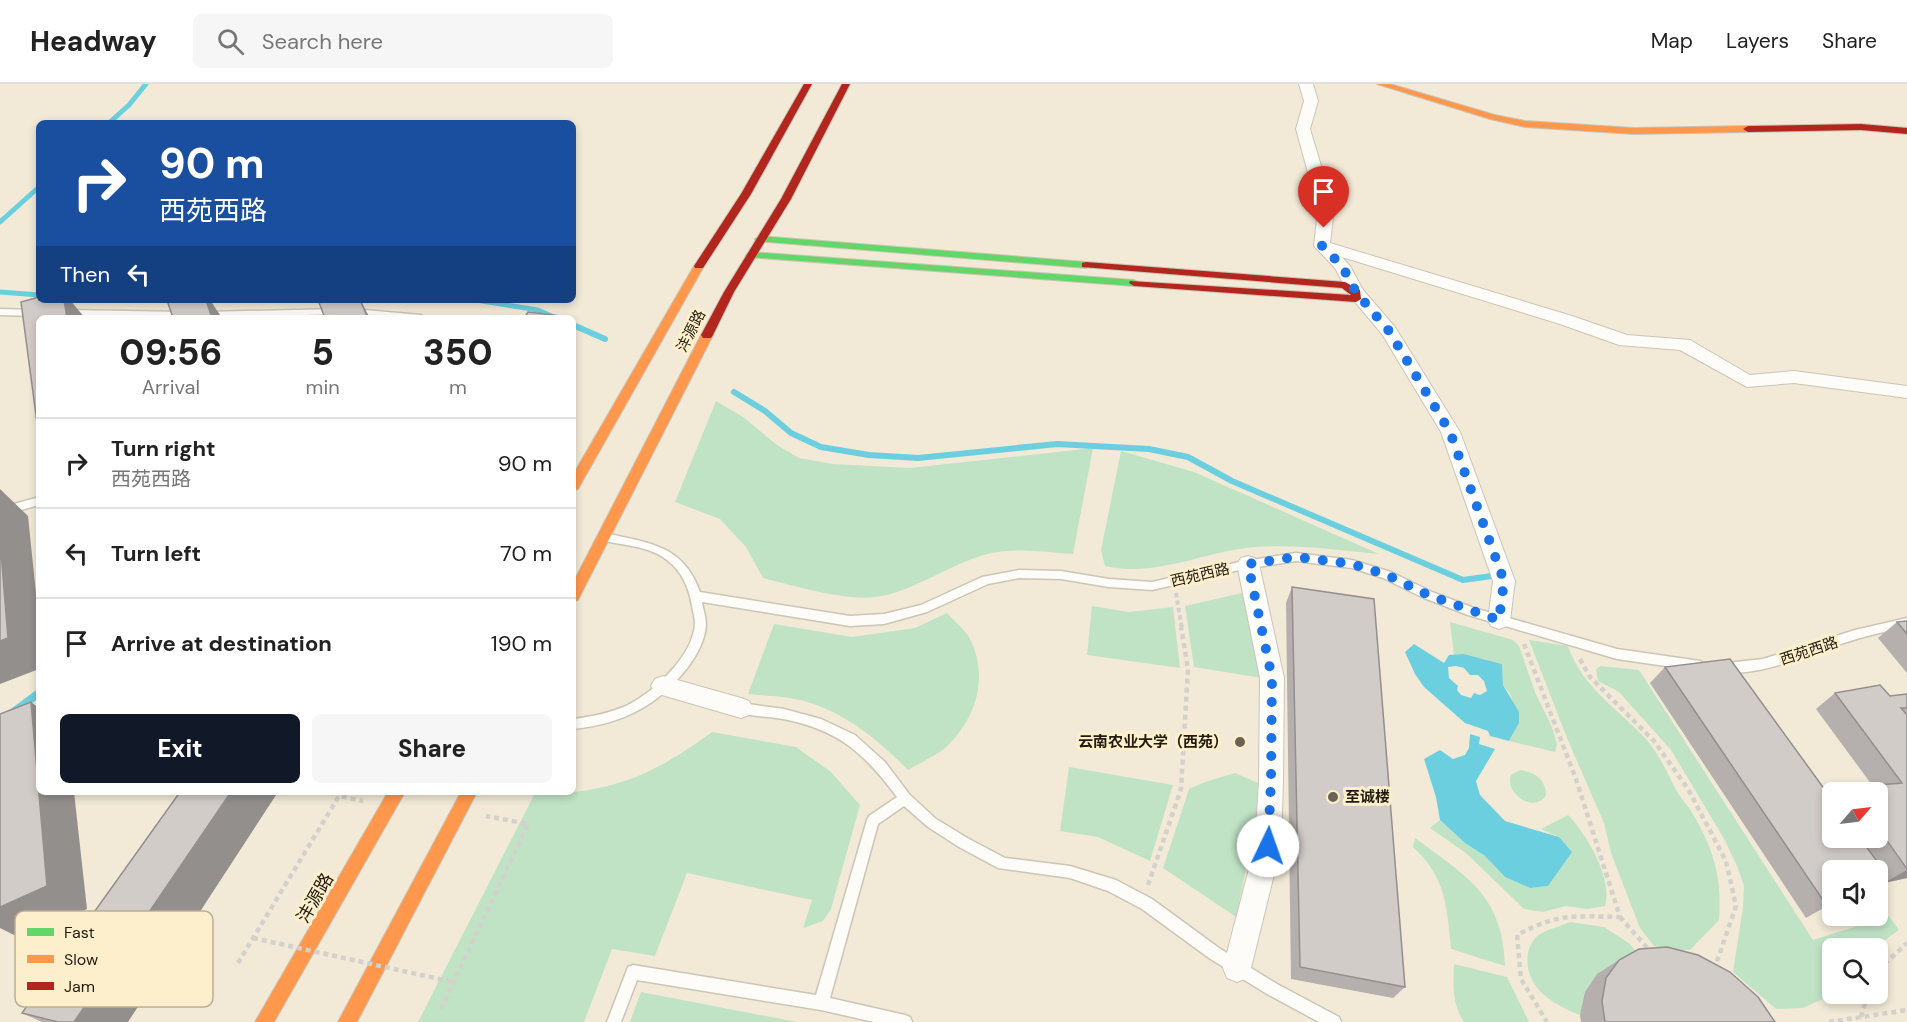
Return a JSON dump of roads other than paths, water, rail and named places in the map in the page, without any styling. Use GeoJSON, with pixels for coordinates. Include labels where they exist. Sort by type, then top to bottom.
{"type":"FeatureCollection","features":[{"type":"Feature","properties":{"kind":"main road","name":"沣源路"},"geometry":{"type":"LineString","coordinates":[[576,481],[685,287],[715,242],[755,202],[808,84]]}},
{"type":"Feature","properties":{"kind":"main road","name":"沣源路"},"geometry":{"type":"LineString","coordinates":[[576,590],[729,292],[786,199],[846,84]]}},
{"type":"Feature","properties":{"kind":"main road"},"geometry":{"type":"LineString","coordinates":[[1381,84],[1492,117],[1525,124],[1634,130],[1861,127],[1907,131]]}},
{"type":"Feature","properties":{"kind":"main road"},"geometry":{"type":"LineString","coordinates":[[755,202],[777,204],[786,199]]}},
{"type":"Feature","properties":{"kind":"main road"},"geometry":{"type":"LineString","coordinates":[[715,242],[723,236],[741,234],[755,239],[756,247],[1356,299],[1356,292]]}},
{"type":"Feature","properties":{"kind":"main road","name":"沣源路"},"geometry":{"type":"LineString","coordinates":[[264,1022],[395,795]]}},
{"type":"Feature","properties":{"kind":"main road"},"geometry":{"type":"LineString","coordinates":[[347,1022],[467,795]]}},
{"type":"Feature","properties":{"kind":"street"},"geometry":{"type":"LineString","coordinates":[[1306,84],[1311,101],[1303,129],[1326,209],[1322,246]]}},
{"type":"Feature","properties":{"kind":"street"},"geometry":{"type":"LineString","coordinates":[[1322,246],[1342,266],[1356,292],[1389,331],[1450,432],[1504,581],[1508,623]]}},
{"type":"Feature","properties":{"kind":"street"},"geometry":{"type":"LineString","coordinates":[[1322,246],[1566,320],[1625,341],[1684,344],[1747,381],[1794,377],[1907,392]]}},
{"type":"Feature","properties":{"kind":"street"},"geometry":{"type":"LineString","coordinates":[[1237,968],[1268,846],[1271,781],[1272,678],[1248,564]]}},
{"type":"Feature","properties":{"kind":"street"},"geometry":{"type":"LineString","coordinates":[[663,686],[741,708]]}},
{"type":"Feature","properties":{"kind":"lane"},"geometry":{"type":"LineString","coordinates":[[60,313],[253,315],[364,311],[397,315]]}},
{"type":"Feature","properties":{"kind":"lane"},"geometry":{"type":"LineString","coordinates":[[0,312],[48,313]]}},
{"type":"Feature","properties":{"kind":"lane"},"geometry":{"type":"LineString","coordinates":[[0,512],[36,502]]}},
{"type":"Feature","properties":{"kind":"lane"},"geometry":{"type":"LineString","coordinates":[[576,724],[598,721],[638,705],[663,686],[690,655],[700,628],[695,596],[689,577],[670,556],[652,548],[605,537]]}},
{"type":"Feature","properties":{"kind":"lane","name":"西苑西路"},"geometry":{"type":"LineString","coordinates":[[695,596],[850,621],[884,619],[923,609],[986,580],[1019,574],[1061,575],[1109,583],[1152,586],[1248,564],[1296,557],[1352,564],[1387,575],[1428,595],[1508,623],[1617,654],[1670,663],[1731,668],[1781,661],[1883,627],[1907,623]]}},
{"type":"Feature","properties":{"kind":"lane"},"geometry":{"type":"LineString","coordinates":[[741,708],[784,714],[821,724],[851,739],[881,766],[905,798],[932,823],[1003,864],[1070,872],[1111,885],[1143,901],[1237,968],[1334,1022]]}},
{"type":"Feature","properties":{"kind":"lane"},"geometry":{"type":"LineString","coordinates":[[821,1003],[873,820],[905,798]]}},
{"type":"Feature","properties":{"kind":"lane"},"geometry":{"type":"LineString","coordinates":[[614,1022],[633,972],[821,1003],[905,1022]]}},
{"type":"Feature","properties":{"kind":"water"},"geometry":{"type":"Polygon","coordinates":[[[1414,644],[1444,663],[1449,655],[1464,654],[1502,664],[1503,685],[1519,712],[1519,723],[1509,741],[1490,736],[1488,731],[1465,723],[1424,687],[1405,652],[1414,644]],[[1448,667],[1449,678],[1458,686],[1457,690],[1461,695],[1471,698],[1474,693],[1480,695],[1487,691],[1484,681],[1478,675],[1470,675],[1464,668],[1448,667]]]}},
{"type":"Feature","properties":{"kind":"water"},"geometry":{"type":"Polygon","coordinates":[[[1470,734],[1480,737],[1479,744],[1495,749],[1476,781],[1480,795],[1505,821],[1559,837],[1572,852],[1548,886],[1530,888],[1505,877],[1485,856],[1465,843],[1440,820],[1436,797],[1424,759],[1440,750],[1453,759],[1465,755],[1469,748],[1470,734]]]}},
{"type":"Feature","properties":{"kind":"waterway"},"geometry":{"type":"LineString","coordinates":[[112,120],[129,105],[146,84]]}},
{"type":"Feature","properties":{"kind":"waterway"},"geometry":{"type":"LineString","coordinates":[[0,222],[36,190]]}},
{"type":"Feature","properties":{"kind":"waterway"},"geometry":{"type":"LineString","coordinates":[[0,292],[36,295]]}},
{"type":"Feature","properties":{"kind":"waterway"},"geometry":{"type":"LineString","coordinates":[[495,303],[538,310],[549,315]]}},
{"type":"Feature","properties":{"kind":"waterway"},"geometry":{"type":"LineString","coordinates":[[576,326],[605,339]]}},
{"type":"Feature","properties":{"kind":"waterway"},"geometry":{"type":"LineString","coordinates":[[734,392],[765,411],[791,433],[821,447],[869,455],[918,458],[1057,444],[1149,449],[1188,457],[1232,481],[1463,580],[1499,575]]}},
{"type":"Feature","properties":{"kind":"waterway"},"geometry":{"type":"LineString","coordinates":[[0,722],[36,695]]}},
{"type":"Feature","properties":{"kind":"place","name":"云南农业大学（西苑）"},"geometry":{"type":"Point","coordinates":[1240,742]}},
{"type":"Feature","properties":{"kind":"place","name":"至诚楼"},"geometry":{"type":"Point","coordinates":[1333,797]}}]}
